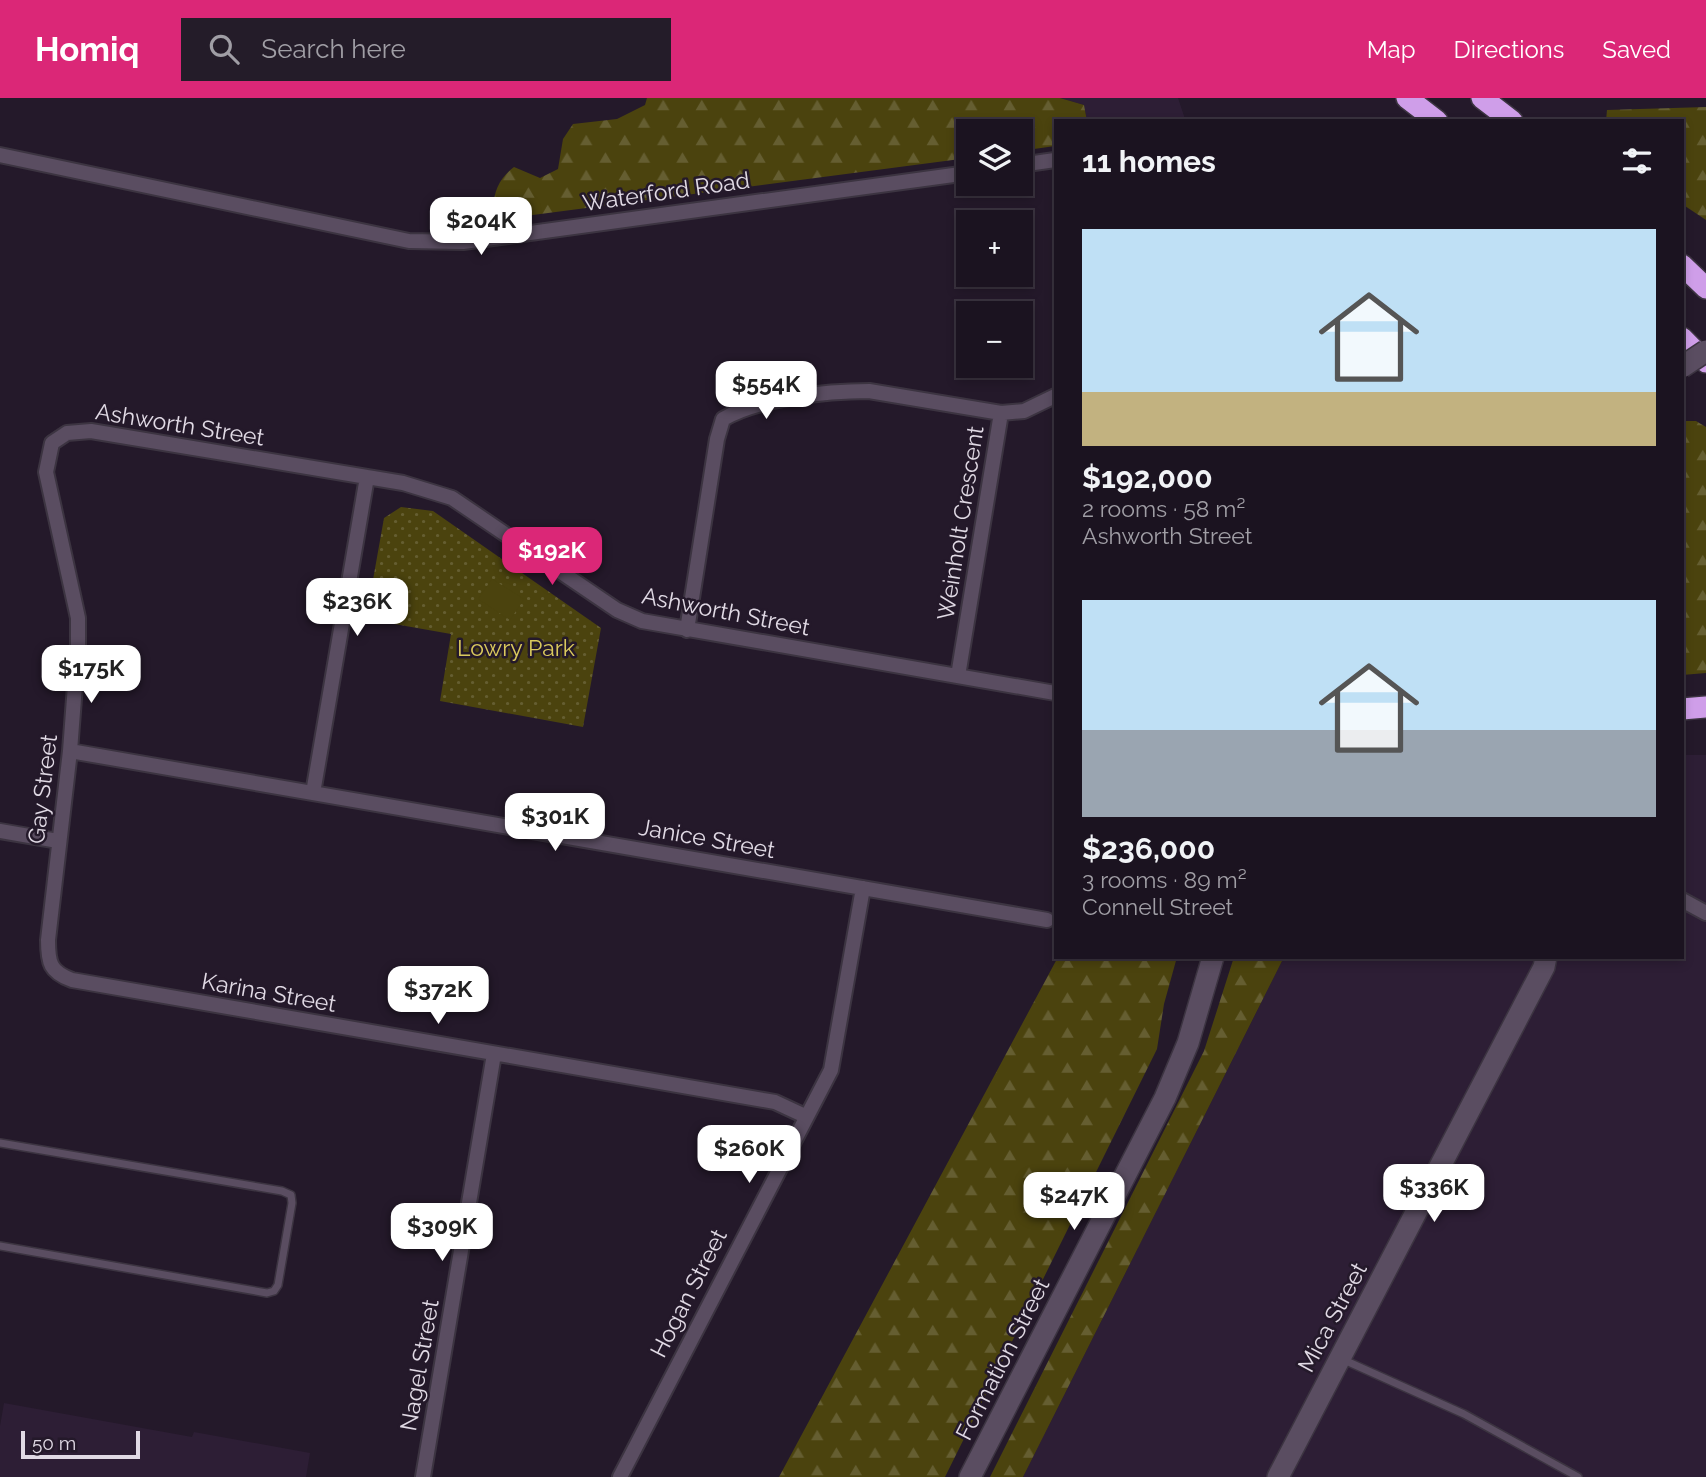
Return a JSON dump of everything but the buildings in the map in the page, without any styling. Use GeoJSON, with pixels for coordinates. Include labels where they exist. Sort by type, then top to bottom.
{"type":"FeatureCollection","features":[{"type":"Feature","properties":{"kind":"highway"},"geometry":{"type":"LineString","coordinates":[[1408,98],[1434,119]]}},
{"type":"Feature","properties":{"kind":"highway"},"geometry":{"type":"LineString","coordinates":[[1482,98],[1509,119]]}},
{"type":"Feature","properties":{"kind":"highway"},"geometry":{"type":"LineString","coordinates":[[1684,267],[1706,288]]}},
{"type":"Feature","properties":{"kind":"highway"},"geometry":{"type":"LineString","coordinates":[[1684,326],[1706,349]]}},
{"type":"Feature","properties":{"kind":"highway"},"geometry":{"type":"LineString","coordinates":[[1684,340],[1706,362]]}},
{"type":"Feature","properties":{"kind":"highway"},"geometry":{"type":"LineString","coordinates":[[1684,709],[1706,707]]}},
{"type":"Feature","properties":{"kind":"main road"},"geometry":{"type":"LineString","coordinates":[[1684,366],[1706,349]]}},
{"type":"Feature","properties":{"kind":"main road","name":"Formation Street"},"geometry":{"type":"LineString","coordinates":[[970,1477],[1165,1098],[1188,1043],[1212,959]]}},
{"type":"Feature","properties":{"kind":"main road","name":"Mica Street"},"geometry":{"type":"LineString","coordinates":[[1278,1477],[1528,998],[1545,959]]}},
{"type":"Feature","properties":{"kind":"street","name":"Waterford Road"},"geometry":{"type":"LineString","coordinates":[[0,155],[339,228],[409,241],[443,242],[496,238],[956,175]]}},
{"type":"Feature","properties":{"kind":"street"},"geometry":{"type":"LineString","coordinates":[[1033,163],[1054,160]]}},
{"type":"Feature","properties":{"kind":"street","name":"Weinholt Crescent"},"geometry":{"type":"LineString","coordinates":[[687,630],[717,439],[723,419],[743,407],[849,391],[869,391],[1001,413],[958,676]]}},
{"type":"Feature","properties":{"kind":"street"},"geometry":{"type":"LineString","coordinates":[[1001,413],[1024,411],[1054,396]]}},
{"type":"Feature","properties":{"kind":"street","name":"Ashworth Street"},"geometry":{"type":"LineString","coordinates":[[52,443],[66,433],[91,430],[367,477],[452,498],[617,610],[642,621],[1054,693]]}},
{"type":"Feature","properties":{"kind":"street","name":"Gay Street"},"geometry":{"type":"LineString","coordinates":[[52,443],[46,472],[78,618],[70,751],[48,940],[48,962],[56,974]]}},
{"type":"Feature","properties":{"kind":"street"},"geometry":{"type":"LineString","coordinates":[[313,793],[367,477]]}},
{"type":"Feature","properties":{"kind":"street","name":"Janice Street"},"geometry":{"type":"LineString","coordinates":[[70,751],[1047,920]]}},
{"type":"Feature","properties":{"kind":"street"},"geometry":{"type":"LineString","coordinates":[[0,831],[58,841]]}},
{"type":"Feature","properties":{"kind":"street","name":"Hogan Street"},"geometry":{"type":"LineString","coordinates":[[620,1477],[805,1115],[831,1070],[863,888]]}},
{"type":"Feature","properties":{"kind":"street"},"geometry":{"type":"LineString","coordinates":[[1684,901],[1706,913]]}},
{"type":"Feature","properties":{"kind":"street","name":"Karina Street"},"geometry":{"type":"LineString","coordinates":[[56,974],[72,980],[775,1102],[805,1115]]}},
{"type":"Feature","properties":{"kind":"street","name":"Nagel Street"},"geometry":{"type":"LineString","coordinates":[[423,1477],[494,1054]]}},
{"type":"Feature","properties":{"kind":"lane"},"geometry":{"type":"LineString","coordinates":[[0,1143],[282,1191],[291,1195],[292,1203],[278,1285],[274,1291],[267,1293],[0,1245]]}},
{"type":"Feature","properties":{"kind":"lane"},"geometry":{"type":"LineString","coordinates":[[1340,1358],[1464,1414],[1578,1477]]}},
{"type":"Feature","properties":{"kind":"shaded area"},"geometry":{"type":"Polygon","coordinates":[[[1060,98],[1178,98],[1185,119],[1087,119],[1084,105],[1060,98]]]}},
{"type":"Feature","properties":{"kind":"shaded area"},"geometry":{"type":"Polygon","coordinates":[[[1684,755],[1706,755],[1706,1477],[1023,1477],[1283,959],[1684,959],[1684,755]]]}},
{"type":"Feature","properties":{"kind":"shaded area"},"geometry":{"type":"Polygon","coordinates":[[[4,1403],[192,1437],[194,1432],[310,1453],[306,1477],[0,1477],[0,1426],[4,1403]]]}},
{"type":"Feature","properties":{"kind":"green space"},"geometry":{"type":"Polygon","coordinates":[[[647,98],[1060,98],[1084,105],[1087,119],[1054,119],[1054,146],[1033,149],[1033,119],[956,119],[956,160],[495,220],[496,190],[514,167],[540,178],[558,169],[563,139],[573,124],[617,119],[645,105],[647,98]]]}},
{"type":"Feature","properties":{"kind":"green space"},"geometry":{"type":"Polygon","coordinates":[[[1706,107],[1706,220],[1684,205],[1684,119],[1606,119],[1607,110],[1706,107]]]}},
{"type":"Feature","properties":{"kind":"green space"},"geometry":{"type":"Polygon","coordinates":[[[1684,421],[1696,421],[1706,427],[1706,673],[1684,675],[1684,421]]]}},
{"type":"Feature","properties":{"kind":"green space","name":"Lowry Park"},"geometry":{"type":"Polygon","coordinates":[[[401,507],[433,511],[601,628],[583,727],[440,701],[451,634],[366,619],[384,518],[401,507]]]}},
{"type":"Feature","properties":{"kind":"green space"},"geometry":{"type":"Polygon","coordinates":[[[492,579],[524,599],[510,620],[478,599],[492,579]]]}},
{"type":"Feature","properties":{"kind":"green space"},"geometry":{"type":"Polygon","coordinates":[[[1057,959],[1176,959],[1164,1004],[1157,1049],[945,1477],[779,1477],[1057,959]]]}},
{"type":"Feature","properties":{"kind":"green space"},"geometry":{"type":"Polygon","coordinates":[[[1233,959],[1283,959],[1023,1477],[990,1477],[1204,1051],[1233,959]]]}}]}
